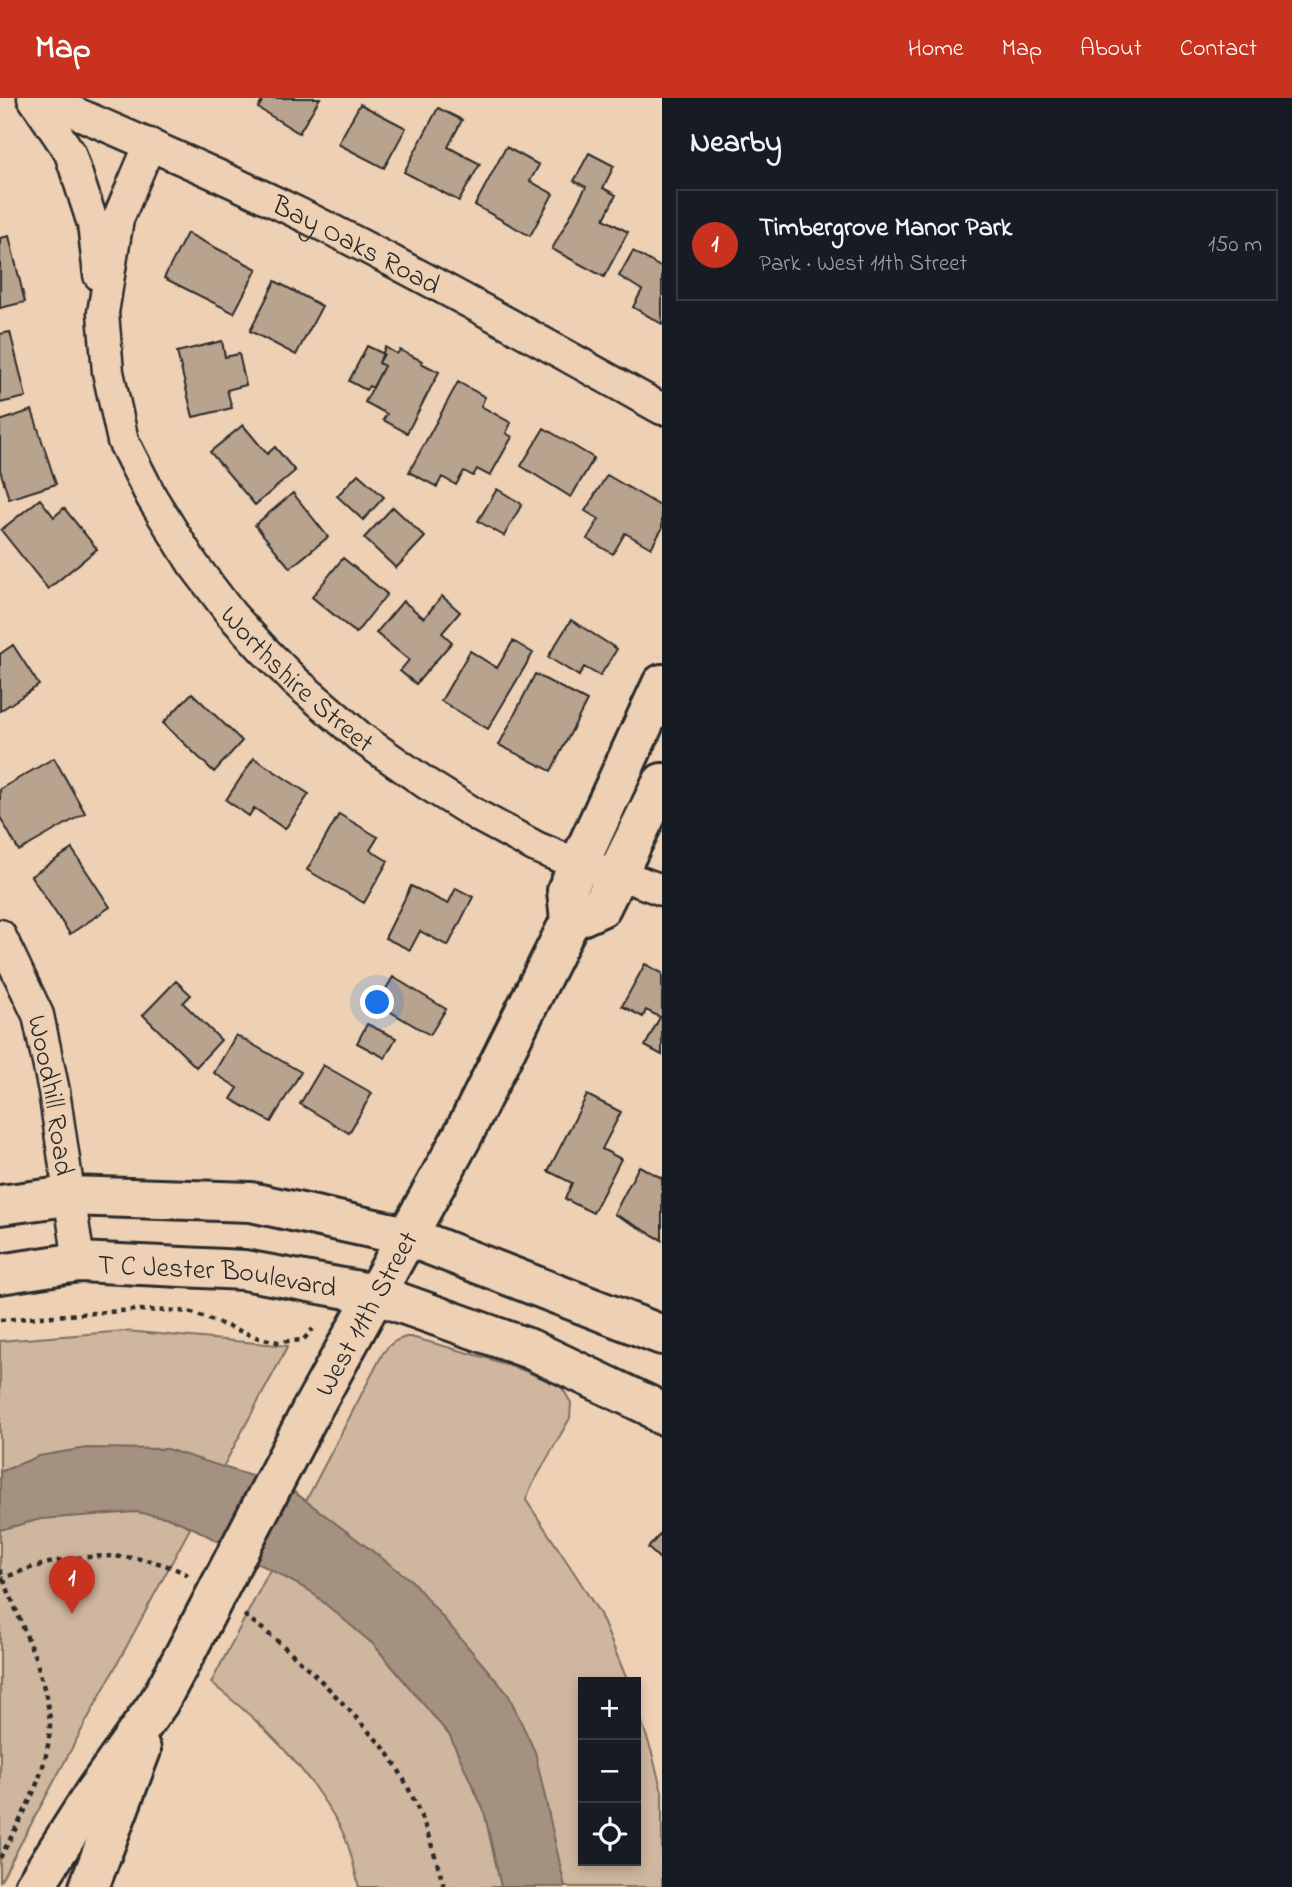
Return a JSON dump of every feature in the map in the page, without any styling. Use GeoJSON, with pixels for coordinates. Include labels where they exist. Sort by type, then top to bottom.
{"type":"FeatureCollection","features":[{"type":"Feature","properties":{"kind":"main road","name":"West 11th Street"},"geometry":{"type":"LineString","coordinates":[[34,1887],[94,1793],[159,1702],[311,1411],[463,1135],[570,921],[567,890],[662,684]]}},
{"type":"Feature","properties":{"kind":"main road"},"geometry":{"type":"LineString","coordinates":[[570,921],[601,907],[662,783]]}},
{"type":"Feature","properties":{"kind":"main road"},"geometry":{"type":"LineString","coordinates":[[0,1205],[69,1196],[251,1202],[407,1236],[662,1335]]}},
{"type":"Feature","properties":{"kind":"main road","name":"T C Jester Boulevard"},"geometry":{"type":"LineString","coordinates":[[0,1274],[79,1262],[244,1269],[375,1294],[530,1349],[650,1406],[662,1415]]}},
{"type":"Feature","properties":{"kind":"main road","name":"West 11th Street"},"geometry":{"type":"LineString","coordinates":[[89,1887],[159,1702]]}},
{"type":"Feature","properties":{"kind":"street","name":"Worthshire Street"},"geometry":{"type":"LineString","coordinates":[[33,98],[70,153],[93,224],[108,372],[123,442],[152,498],[193,564],[231,614],[295,681],[359,737],[427,784],[536,847],[579,865],[618,874],[662,890]]}},
{"type":"Feature","properties":{"kind":"street","name":"Bay Oaks Road"},"geometry":{"type":"LineString","coordinates":[[41,98],[150,144],[309,219],[662,409]]}},
{"type":"Feature","properties":{"kind":"street","name":"Worthshire Street"},"geometry":{"type":"LineString","coordinates":[[103,313],[118,219],[150,144]]}},
{"type":"Feature","properties":{"kind":"street","name":"Woodhill Road"},"geometry":{"type":"LineString","coordinates":[[0,935],[38,1014],[54,1091],[79,1262]]}},
{"type":"Feature","properties":{"kind":"path"},"geometry":{"type":"LineString","coordinates":[[0,1320],[135,1310],[180,1311],[192,1313],[240,1333],[278,1342],[303,1340],[313,1329]]}},
{"type":"Feature","properties":{"kind":"path"},"geometry":{"type":"LineString","coordinates":[[0,1580],[23,1570],[73,1558],[107,1557],[152,1560],[171,1566],[193,1578]]}},
{"type":"Feature","properties":{"kind":"path"},"geometry":{"type":"LineString","coordinates":[[0,1570],[37,1662],[46,1694],[50,1725],[45,1758],[36,1789],[0,1858]]}},
{"type":"Feature","properties":{"kind":"path"},"geometry":{"type":"LineString","coordinates":[[238,1610],[271,1634],[335,1694],[391,1757],[415,1799],[444,1887]]}},
{"type":"Feature","properties":{"kind":"shaded area"},"geometry":{"type":"Polygon","coordinates":[[[126,1331],[288,1346],[0,1882],[0,1341],[126,1331]]]}},
{"type":"Feature","properties":{"kind":"shaded area"},"geometry":{"type":"Polygon","coordinates":[[[411,1337],[525,1371],[556,1384],[563,1389],[571,1403],[570,1418],[526,1500],[600,1614],[626,1677],[578,1677],[578,1866],[641,1866],[641,1719],[662,1792],[662,1887],[359,1887],[344,1835],[310,1781],[271,1736],[211,1683],[383,1353],[399,1340],[411,1337]]]}},
{"type":"Feature","properties":{"kind":"shaded area"},"geometry":{"type":"Polygon","coordinates":[[[86,1448],[167,1449],[289,1488],[412,1581],[508,1694],[535,1752],[565,1887],[501,1887],[484,1811],[450,1736],[374,1645],[310,1591],[170,1518],[136,1512],[41,1519],[0,1530],[0,1472],[39,1456],[86,1448]]]}},
{"type":"Feature","properties":{"kind":"building"},"geometry":{"type":"Polygon","coordinates":[[[264,98],[320,98],[299,133],[258,108],[264,98]]]}},
{"type":"Feature","properties":{"kind":"building"},"geometry":{"type":"Polygon","coordinates":[[[360,104],[406,128],[384,168],[338,144],[360,104]]]}},
{"type":"Feature","properties":{"kind":"building"},"geometry":{"type":"Polygon","coordinates":[[[438,108],[462,120],[448,147],[480,164],[459,201],[404,172],[438,108]]]}},
{"type":"Feature","properties":{"kind":"building"},"geometry":{"type":"Polygon","coordinates":[[[506,147],[539,165],[530,181],[553,194],[530,236],[475,205],[506,147]]]}},
{"type":"Feature","properties":{"kind":"building"},"geometry":{"type":"Polygon","coordinates":[[[589,153],[614,166],[603,188],[616,195],[604,219],[628,232],[604,277],[552,249],[586,187],[574,181],[589,153]]]}},
{"type":"Feature","properties":{"kind":"building"},"geometry":{"type":"Polygon","coordinates":[[[187,233],[257,269],[234,313],[164,278],[187,233]]]}},
{"type":"Feature","properties":{"kind":"building"},"geometry":{"type":"Polygon","coordinates":[[[9,236],[25,302],[0,308],[0,238],[9,236]]]}},
{"type":"Feature","properties":{"kind":"building"},"geometry":{"type":"Polygon","coordinates":[[[633,251],[662,268],[662,324],[633,307],[642,290],[619,276],[633,251]]]}},
{"type":"Feature","properties":{"kind":"building"},"geometry":{"type":"Polygon","coordinates":[[[275,281],[322,306],[296,355],[250,331],[275,281]]]}},
{"type":"Feature","properties":{"kind":"building"},"geometry":{"type":"Polygon","coordinates":[[[10,332],[26,397],[0,403],[0,334],[10,332]]]}},
{"type":"Feature","properties":{"kind":"building"},"geometry":{"type":"Polygon","coordinates":[[[222,341],[225,357],[239,354],[246,385],[227,390],[232,408],[193,417],[177,352],[222,341]]]}},
{"type":"Feature","properties":{"kind":"building"},"geometry":{"type":"Polygon","coordinates":[[[367,346],[384,354],[379,363],[384,366],[373,388],[369,386],[366,390],[349,381],[367,346]]]}},
{"type":"Feature","properties":{"kind":"building"},"geometry":{"type":"Polygon","coordinates":[[[385,347],[397,354],[400,350],[439,372],[407,433],[383,420],[387,414],[365,402],[384,366],[379,363],[385,347]]]}},
{"type":"Feature","properties":{"kind":"building"},"geometry":{"type":"Polygon","coordinates":[[[458,382],[485,397],[481,406],[511,423],[506,433],[512,437],[490,476],[477,469],[473,476],[464,471],[456,485],[442,477],[437,487],[409,472],[458,382]]]}},
{"type":"Feature","properties":{"kind":"building"},"geometry":{"type":"Polygon","coordinates":[[[32,410],[56,484],[9,499],[0,470],[0,421],[32,410]]]}},
{"type":"Feature","properties":{"kind":"building"},"geometry":{"type":"Polygon","coordinates":[[[243,425],[267,454],[275,447],[295,471],[255,505],[210,452],[243,425]]]}},
{"type":"Feature","properties":{"kind":"building"},"geometry":{"type":"Polygon","coordinates":[[[544,428],[594,458],[571,497],[521,466],[544,428]]]}},
{"type":"Feature","properties":{"kind":"building"},"geometry":{"type":"Polygon","coordinates":[[[358,474],[384,497],[363,520],[337,496],[358,474]]]}},
{"type":"Feature","properties":{"kind":"building"},"geometry":{"type":"Polygon","coordinates":[[[607,475],[662,507],[662,529],[651,548],[625,533],[613,554],[587,539],[599,519],[585,511],[607,475]]]}},
{"type":"Feature","properties":{"kind":"building"},"geometry":{"type":"Polygon","coordinates":[[[497,489],[522,504],[504,536],[478,521],[497,489]]]}},
{"type":"Feature","properties":{"kind":"building"},"geometry":{"type":"Polygon","coordinates":[[[293,493],[328,537],[290,568],[255,525],[293,493]]]}},
{"type":"Feature","properties":{"kind":"building"},"geometry":{"type":"Polygon","coordinates":[[[40,499],[54,517],[64,508],[97,549],[48,589],[1,530],[40,499]]]}},
{"type":"Feature","properties":{"kind":"building"},"geometry":{"type":"Polygon","coordinates":[[[393,507],[425,537],[396,568],[364,538],[393,507]]]}},
{"type":"Feature","properties":{"kind":"building"},"geometry":{"type":"Polygon","coordinates":[[[343,558],[387,594],[356,633],[312,597],[343,558]]]}},
{"type":"Feature","properties":{"kind":"building"},"geometry":{"type":"Polygon","coordinates":[[[442,596],[460,612],[442,633],[452,642],[416,684],[400,671],[409,660],[376,633],[403,601],[424,618],[442,596]]]}},
{"type":"Feature","properties":{"kind":"building"},"geometry":{"type":"Polygon","coordinates":[[[571,620],[617,649],[600,676],[584,667],[579,676],[548,657],[571,620]]]}},
{"type":"Feature","properties":{"kind":"building"},"geometry":{"type":"Polygon","coordinates":[[[513,641],[533,653],[488,729],[441,701],[470,651],[497,668],[513,641]]]}},
{"type":"Feature","properties":{"kind":"building"},"geometry":{"type":"Polygon","coordinates":[[[13,645],[39,685],[0,711],[0,654],[13,645]]]}},
{"type":"Feature","properties":{"kind":"building"},"geometry":{"type":"Polygon","coordinates":[[[535,674],[587,701],[551,771],[499,745],[535,674]]]}},
{"type":"Feature","properties":{"kind":"building"},"geometry":{"type":"Polygon","coordinates":[[[192,693],[242,741],[214,772],[163,723],[192,693]]]}},
{"type":"Feature","properties":{"kind":"building"},"geometry":{"type":"Polygon","coordinates":[[[54,758],[85,813],[19,851],[0,817],[0,789],[54,758]]]}},
{"type":"Feature","properties":{"kind":"building"},"geometry":{"type":"Polygon","coordinates":[[[254,758],[309,794],[285,829],[254,808],[249,816],[226,800],[254,758]]]}},
{"type":"Feature","properties":{"kind":"building"},"geometry":{"type":"Polygon","coordinates":[[[339,814],[378,837],[370,850],[388,861],[364,903],[307,870],[339,814]]]}},
{"type":"Feature","properties":{"kind":"building"},"geometry":{"type":"Polygon","coordinates":[[[72,849],[110,907],[70,934],[31,876],[72,849]]]}},
{"type":"Feature","properties":{"kind":"building"},"geometry":{"type":"Polygon","coordinates":[[[411,886],[448,904],[456,888],[473,897],[448,946],[420,931],[410,950],[385,938],[411,886]]]}},
{"type":"Feature","properties":{"kind":"building"},"geometry":{"type":"Polygon","coordinates":[[[645,964],[662,973],[662,1055],[645,1046],[660,1017],[646,1010],[643,1017],[622,1006],[645,964]]]}},
{"type":"Feature","properties":{"kind":"building"},"geometry":{"type":"Polygon","coordinates":[[[393,977],[446,1009],[430,1035],[377,1004],[393,977]]]}},
{"type":"Feature","properties":{"kind":"building"},"geometry":{"type":"Polygon","coordinates":[[[176,981],[191,995],[183,1003],[221,1040],[196,1067],[143,1015],[176,981]]]}},
{"type":"Feature","properties":{"kind":"building"},"geometry":{"type":"Polygon","coordinates":[[[367,1024],[396,1038],[385,1058],[357,1043],[367,1024]]]}},
{"type":"Feature","properties":{"kind":"building"},"geometry":{"type":"Polygon","coordinates":[[[236,1035],[301,1072],[271,1122],[231,1099],[238,1088],[214,1073],[236,1035]]]}},
{"type":"Feature","properties":{"kind":"building"},"geometry":{"type":"Polygon","coordinates":[[[323,1065],[372,1093],[349,1133],[300,1104],[323,1065]]]}},
{"type":"Feature","properties":{"kind":"building"},"geometry":{"type":"Polygon","coordinates":[[[587,1095],[621,1112],[602,1149],[621,1159],[593,1213],[565,1199],[572,1183],[548,1171],[587,1095]]]}},
{"type":"Feature","properties":{"kind":"building"},"geometry":{"type":"Polygon","coordinates":[[[639,1166],[662,1178],[662,1240],[614,1214],[639,1166]]]}},
{"type":"Feature","properties":{"kind":"building"},"geometry":{"type":"Polygon","coordinates":[[[662,1532],[662,1561],[648,1548],[662,1532]]]}},
{"type":"Feature","properties":{"kind":"place","name":"Timbergrove Manor Park"},"geometry":{"type":"Point","coordinates":[72,1614]}}]}
